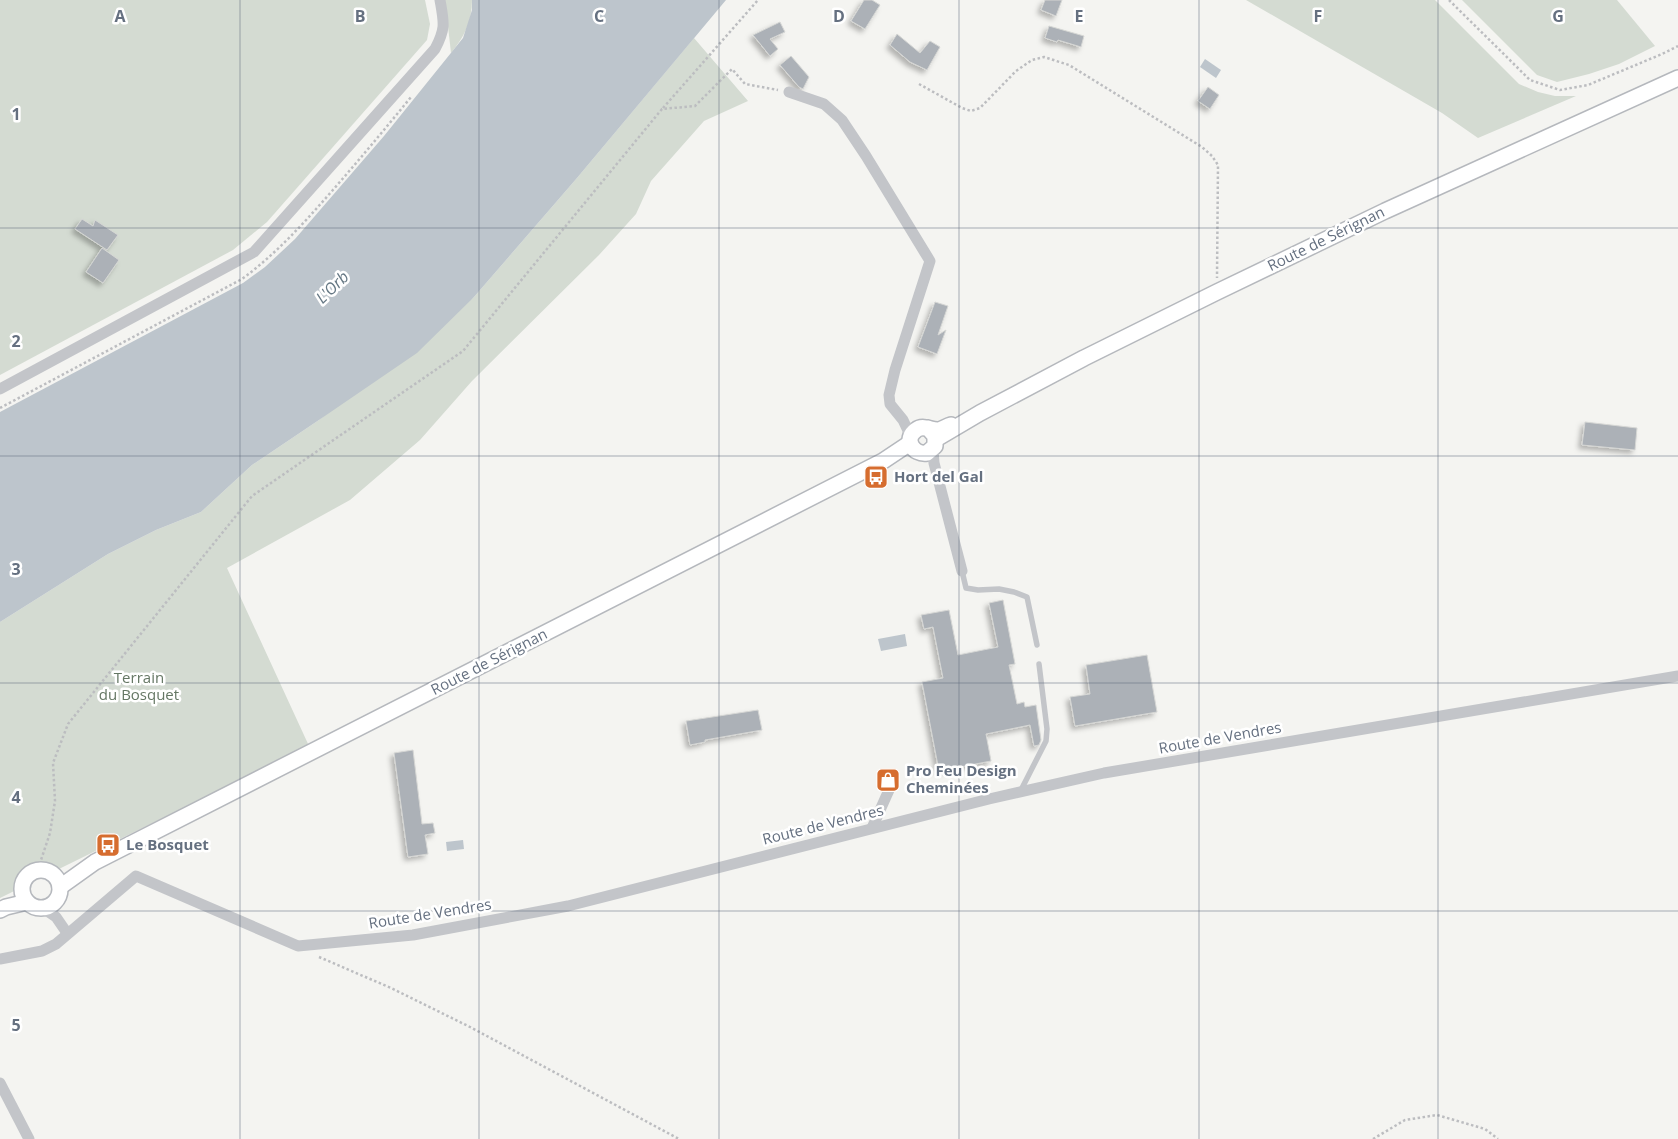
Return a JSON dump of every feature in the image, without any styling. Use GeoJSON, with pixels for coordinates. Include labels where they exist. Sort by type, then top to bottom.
{"type":"FeatureCollection","features":[{"type":"Feature","properties":{"kind":"main road","name":"Route de Sérignan"},"geometry":{"type":"LineString","coordinates":[[57,880],[883,461],[923,444],[1084,358],[1217,292],[1385,211],[1678,78]]}},
{"type":"Feature","properties":{"kind":"main road"},"geometry":{"type":"LineString","coordinates":[[38,869],[48,870],[57,880],[58,898],[51,909],[37,908],[24,897],[21,886],[27,875],[38,869]]}},
{"type":"Feature","properties":{"kind":"main road"},"geometry":{"type":"LineString","coordinates":[[3,908],[24,897]]}},
{"type":"Feature","properties":{"kind":"street"},"geometry":{"type":"LineString","coordinates":[[0,388],[254,252],[435,49],[445,25],[440,0]]}},
{"type":"Feature","properties":{"kind":"street"},"geometry":{"type":"LineString","coordinates":[[789,92],[824,104],[842,120],[930,260],[895,370],[889,395],[890,404],[923,444],[962,571]]}},
{"type":"Feature","properties":{"kind":"street","name":"Route de Vendres"},"geometry":{"type":"LineString","coordinates":[[67,933],[136,876],[298,946],[412,935],[568,906],[872,828],[1104,772],[1678,676]]}},
{"type":"Feature","properties":{"kind":"street"},"geometry":{"type":"LineString","coordinates":[[872,828],[889,790]]}},
{"type":"Feature","properties":{"kind":"street"},"geometry":{"type":"LineString","coordinates":[[0,959],[42,951],[56,944],[67,933],[51,909]]}},
{"type":"Feature","properties":{"kind":"street"},"geometry":{"type":"LineString","coordinates":[[0,1083],[29,1139]]}},
{"type":"Feature","properties":{"kind":"lane"},"geometry":{"type":"LineString","coordinates":[[962,571],[966,588],[978,590],[999,589],[1027,597],[1037,645]]}},
{"type":"Feature","properties":{"kind":"lane"},"geometry":{"type":"LineString","coordinates":[[1020,792],[1046,741],[1047,729],[1039,664]]}},
{"type":"Feature","properties":{"kind":"path"},"geometry":{"type":"LineString","coordinates":[[38,869],[50,834],[55,801],[53,763],[68,724],[252,496],[463,351],[662,109],[758,0]]}},
{"type":"Feature","properties":{"kind":"path"},"geometry":{"type":"LineString","coordinates":[[1449,0],[1530,80],[1560,90],[1588,85],[1678,46]]}},
{"type":"Feature","properties":{"kind":"path"},"geometry":{"type":"LineString","coordinates":[[919,84],[971,111],[980,108],[1016,71],[1032,60],[1044,57],[1069,65],[1202,147],[1212,156],[1218,166],[1217,292]]}},
{"type":"Feature","properties":{"kind":"path"},"geometry":{"type":"LineString","coordinates":[[662,109],[695,106],[732,69],[745,84],[789,92]]}},
{"type":"Feature","properties":{"kind":"path"},"geometry":{"type":"LineString","coordinates":[[298,946],[391,988],[470,1027],[680,1139]]}},
{"type":"Feature","properties":{"kind":"path"},"geometry":{"type":"LineString","coordinates":[[1373,1139],[1404,1120],[1437,1115],[1485,1129],[1498,1139]]}},
{"type":"Feature","properties":{"kind":"green space"},"geometry":{"type":"Polygon","coordinates":[[[0,0],[425,0],[430,24],[427,40],[267,222],[233,250],[0,375],[0,0]]]}},
{"type":"Feature","properties":{"kind":"green space"},"geometry":{"type":"Polygon","coordinates":[[[445,0],[472,0],[471,15],[466,29],[451,53],[445,0]]]}},
{"type":"Feature","properties":{"kind":"green space"},"geometry":{"type":"Polygon","coordinates":[[[1246,0],[1435,0],[1519,84],[1538,92],[1555,96],[1576,96],[1478,138],[1442,113],[1246,0]]]}},
{"type":"Feature","properties":{"kind":"green space"},"geometry":{"type":"Polygon","coordinates":[[[1462,0],[1617,0],[1655,46],[1619,64],[1557,82],[1537,75],[1462,0]]]}},
{"type":"Feature","properties":{"kind":"green space","name":"Terrain du Bosquet"},"geometry":{"type":"Polygon","coordinates":[[[694,38],[748,101],[704,121],[651,181],[636,214],[599,255],[472,381],[420,440],[350,500],[227,568],[309,746],[0,898],[0,622],[108,554],[156,530],[201,512],[252,465],[319,420],[474,297],[694,38]]]}},
{"type":"Feature","properties":{"kind":"water","name":"L'Orb"},"geometry":{"type":"Polygon","coordinates":[[[472,0],[726,0],[577,178],[474,297],[417,353],[252,465],[201,512],[156,530],[108,554],[0,622],[0,412],[243,283],[265,267],[295,239],[384,136],[463,38],[472,10],[472,0]]]}},
{"type":"Feature","properties":{"kind":"water"},"geometry":{"type":"Polygon","coordinates":[[[1205,59],[1221,70],[1216,78],[1200,67],[1205,59]]]}},
{"type":"Feature","properties":{"kind":"water"},"geometry":{"type":"Polygon","coordinates":[[[905,634],[907,646],[881,651],[878,639],[905,634]]]}},
{"type":"Feature","properties":{"kind":"water"},"geometry":{"type":"Polygon","coordinates":[[[463,840],[464,849],[447,851],[446,842],[463,840]]]}},
{"type":"Feature","properties":{"kind":"building"},"geometry":{"type":"Polygon","coordinates":[[[864,0],[872,0],[880,5],[865,29],[851,21],[864,0]]]}},
{"type":"Feature","properties":{"kind":"building"},"geometry":{"type":"Polygon","coordinates":[[[1045,0],[1062,0],[1056,16],[1041,10],[1045,0]]]}},
{"type":"Feature","properties":{"kind":"building"},"geometry":{"type":"Polygon","coordinates":[[[780,22],[785,32],[770,39],[778,49],[770,56],[753,35],[780,22]]]}},
{"type":"Feature","properties":{"kind":"building"},"geometry":{"type":"Polygon","coordinates":[[[1049,26],[1084,36],[1081,47],[1045,38],[1049,26]]]}},
{"type":"Feature","properties":{"kind":"building"},"geometry":{"type":"Polygon","coordinates":[[[897,34],[920,53],[930,41],[940,47],[927,70],[910,62],[890,45],[897,34]]]}},
{"type":"Feature","properties":{"kind":"building"},"geometry":{"type":"Polygon","coordinates":[[[791,56],[809,77],[803,89],[799,87],[780,65],[791,56]]]}},
{"type":"Feature","properties":{"kind":"building"},"geometry":{"type":"Polygon","coordinates":[[[1208,87],[1219,95],[1210,109],[1198,101],[1208,87]]]}},
{"type":"Feature","properties":{"kind":"building"},"geometry":{"type":"Polygon","coordinates":[[[82,219],[93,226],[95,220],[118,235],[107,250],[75,229],[82,219]]]}},
{"type":"Feature","properties":{"kind":"building"},"geometry":{"type":"Polygon","coordinates":[[[102,248],[119,260],[103,283],[86,272],[102,248]]]}},
{"type":"Feature","properties":{"kind":"building"},"geometry":{"type":"Polygon","coordinates":[[[935,302],[948,306],[938,335],[946,330],[937,354],[918,347],[935,302]]]}},
{"type":"Feature","properties":{"kind":"building"},"geometry":{"type":"Polygon","coordinates":[[[1585,422],[1637,428],[1635,450],[1582,445],[1585,422]]]}},
{"type":"Feature","properties":{"kind":"building"},"geometry":{"type":"Polygon","coordinates":[[[1003,600],[1015,664],[1009,665],[1017,704],[1024,702],[1025,707],[1036,705],[1041,740],[1039,745],[1034,746],[1030,725],[986,734],[991,761],[939,771],[922,682],[943,678],[933,627],[924,629],[921,615],[949,610],[958,655],[998,647],[989,603],[1003,600]]]}},
{"type":"Feature","properties":{"kind":"building"},"geometry":{"type":"Polygon","coordinates":[[[1147,655],[1157,712],[1075,726],[1070,697],[1090,694],[1086,665],[1147,655]]]}},
{"type":"Feature","properties":{"kind":"building"},"geometry":{"type":"Polygon","coordinates":[[[758,710],[762,730],[705,740],[705,742],[690,745],[686,721],[758,710]]]}},
{"type":"Feature","properties":{"kind":"building"},"geometry":{"type":"Polygon","coordinates":[[[413,750],[422,824],[433,823],[435,833],[425,835],[428,854],[408,857],[394,753],[413,750]]]}},
{"type":"Feature","properties":{"kind":"place","name":"Hort del Gal"},"geometry":{"type":"Point","coordinates":[876,477]}},
{"type":"Feature","properties":{"kind":"place","name":"Pro Feu Design Cheminées"},"geometry":{"type":"Point","coordinates":[888,780]}},
{"type":"Feature","properties":{"kind":"place","name":"Le Bosquet"},"geometry":{"type":"Point","coordinates":[108,845]}}]}
